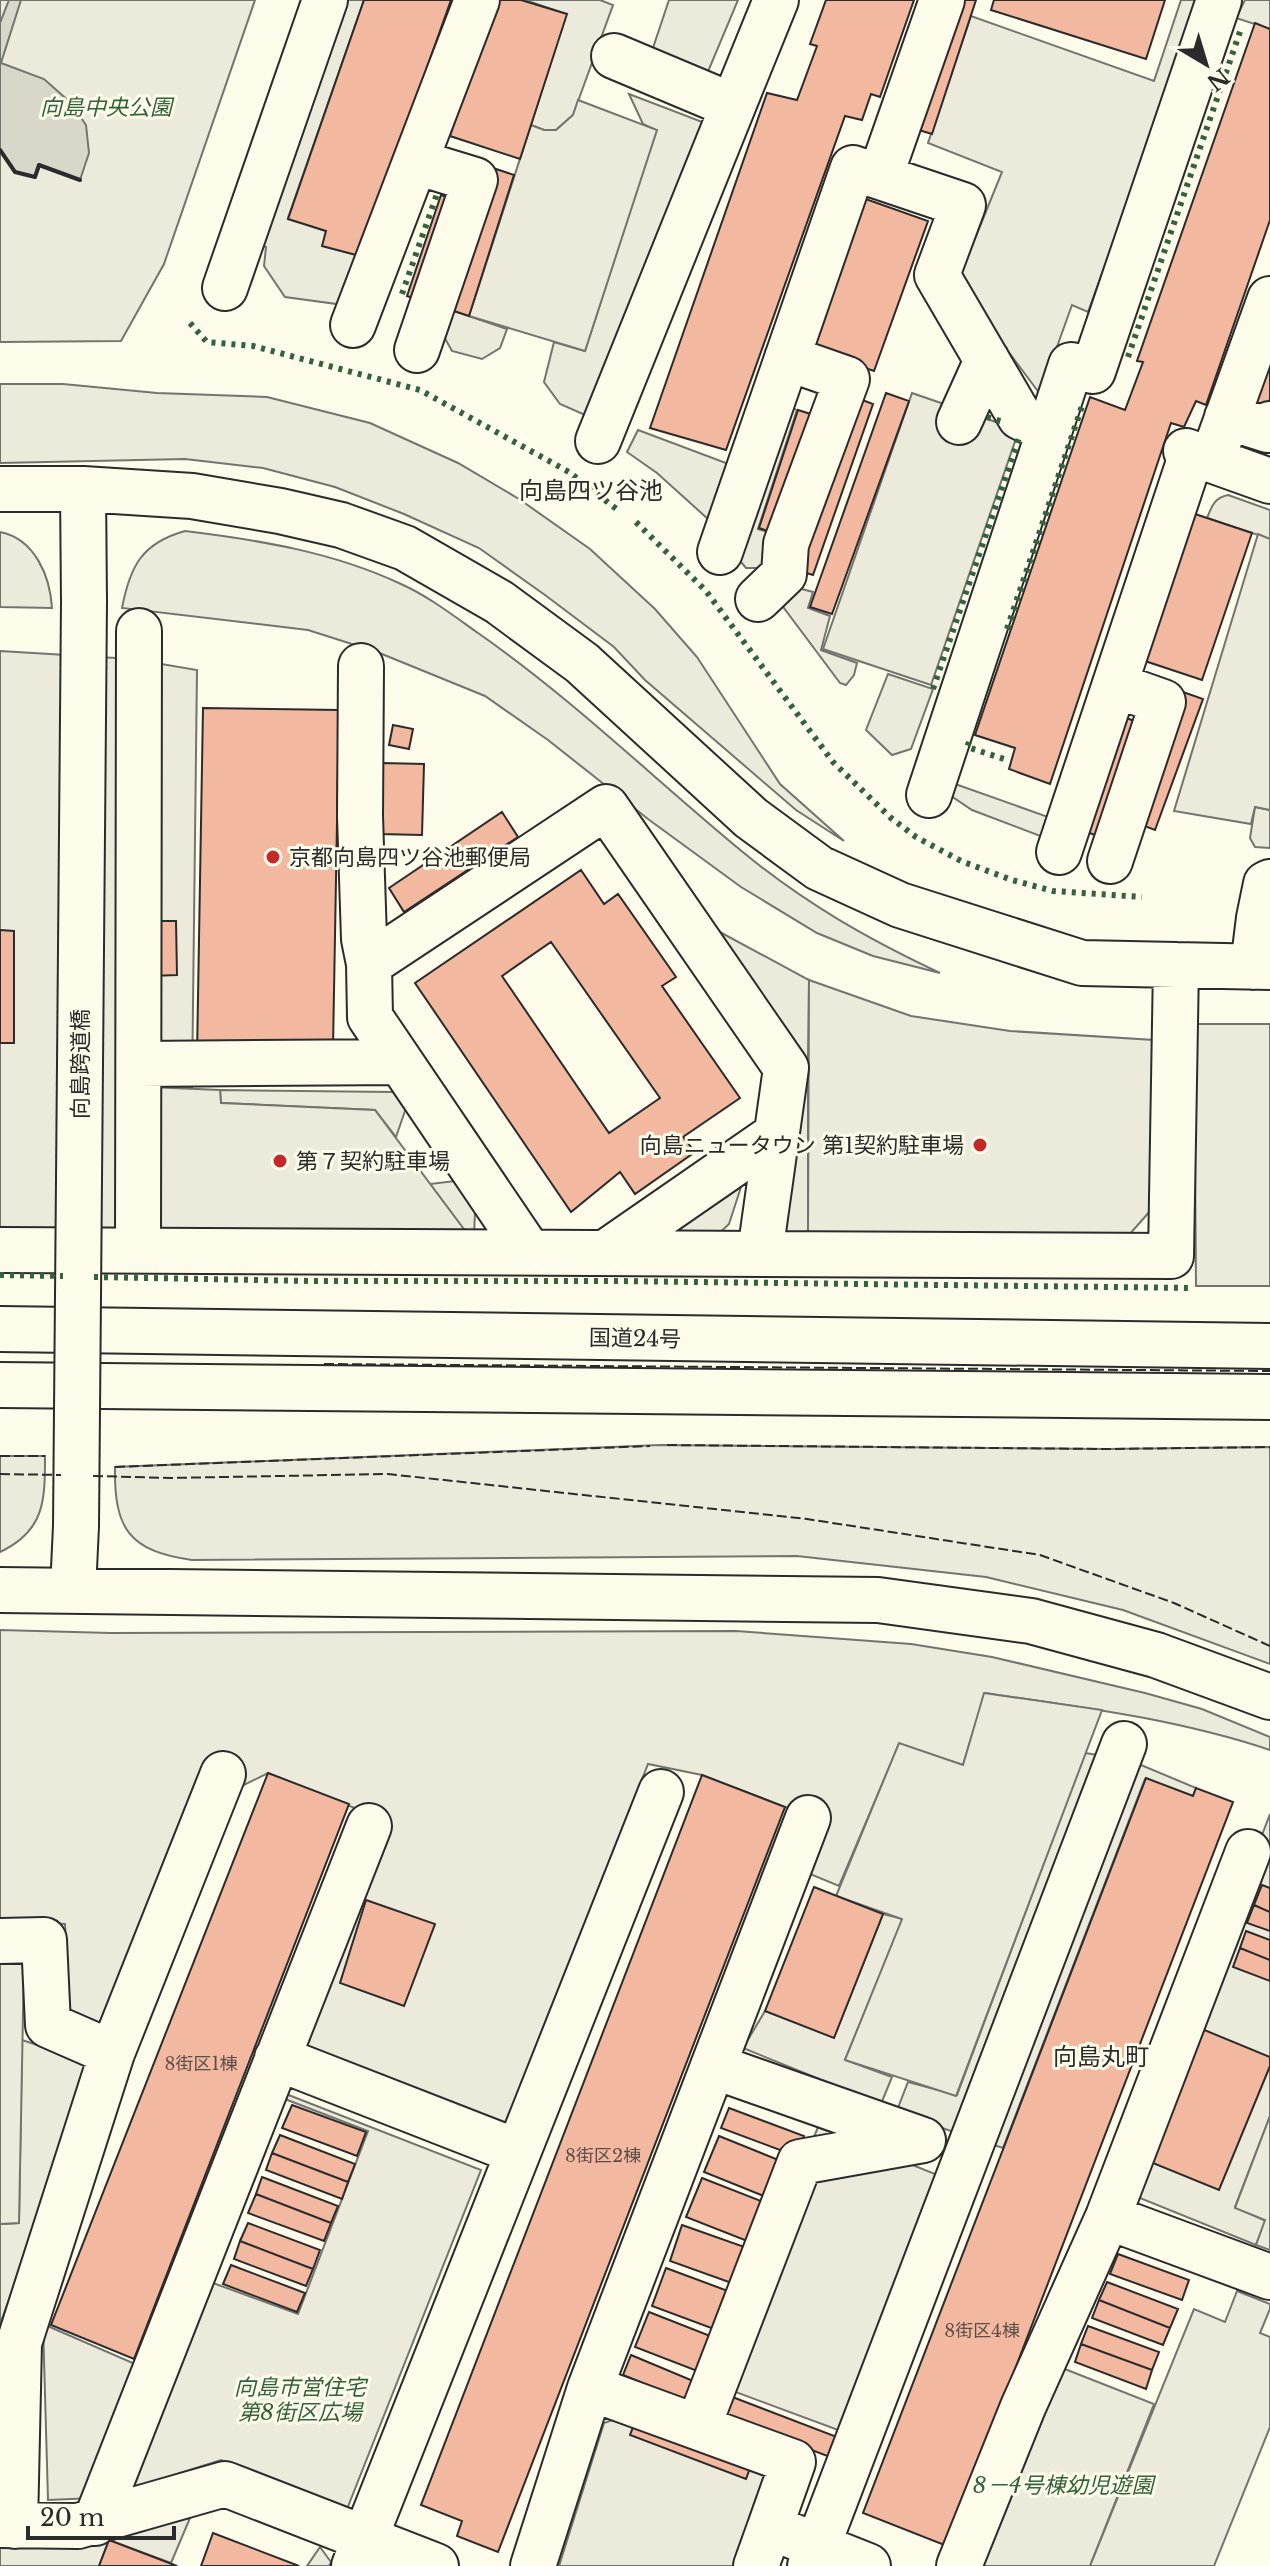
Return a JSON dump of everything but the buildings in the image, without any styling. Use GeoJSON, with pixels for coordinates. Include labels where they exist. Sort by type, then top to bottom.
{"type":"FeatureCollection","features":[{"type":"Feature","properties":{"kind":"main road"},"geometry":{"type":"LineString","coordinates":[[225,288],[325,0]]}},
{"type":"Feature","properties":{"kind":"main road"},"geometry":{"type":"LineString","coordinates":[[353,325],[477,0]]}},
{"type":"Feature","properties":{"kind":"main road"},"geometry":{"type":"LineString","coordinates":[[598,441],[776,0]]}},
{"type":"Feature","properties":{"kind":"main road"},"geometry":{"type":"LineString","coordinates":[[880,177],[942,0]]}},
{"type":"Feature","properties":{"kind":"main road"},"geometry":{"type":"LineString","coordinates":[[929,795],[1071,365],[1093,371],[1219,0]]}},
{"type":"Feature","properties":{"kind":"main road"},"geometry":{"type":"LineString","coordinates":[[614,56],[733,106]]}},
{"type":"Feature","properties":{"kind":"main road"},"geometry":{"type":"LineString","coordinates":[[416,162],[475,180],[417,350]]}},
{"type":"Feature","properties":{"kind":"main road"},"geometry":{"type":"LineString","coordinates":[[720,552],[853,168],[963,205],[937,275],[1020,417],[1049,431]]}},
{"type":"Feature","properties":{"kind":"main road"},"geometry":{"type":"LineString","coordinates":[[1059,852],[1196,454],[1227,417],[1270,299]]}},
{"type":"Feature","properties":{"kind":"main road"},"geometry":{"type":"LineString","coordinates":[[758,599],[784,574],[786,544],[847,379],[787,358]]}},
{"type":"Feature","properties":{"kind":"main road"},"geometry":{"type":"LineString","coordinates":[[959,422],[987,360]]}},
{"type":"Feature","properties":{"kind":"main road"},"geometry":{"type":"LineString","coordinates":[[1227,417],[1268,430],[1270,424]]}},
{"type":"Feature","properties":{"kind":"main road"},"geometry":{"type":"LineString","coordinates":[[1196,454],[1270,481]]}},
{"type":"Feature","properties":{"kind":"main road"},"geometry":{"type":"LineString","coordinates":[[0,489],[83,489],[192,496],[341,525],[405,548],[499,602],[582,663],[751,818],[819,868],[900,905],[1082,963],[1261,967],[1259,918],[1266,884],[1270,882]]}},
{"type":"Feature","properties":{"kind":"main road","name":"向島跨道橋"},"geometry":{"type":"LineString","coordinates":[[73,1590],[76,1526],[83,489]]}},
{"type":"Feature","properties":{"kind":"main road"},"geometry":{"type":"LineString","coordinates":[[138,1250],[139,631]]}},
{"type":"Feature","properties":{"kind":"main road"},"geometry":{"type":"LineString","coordinates":[[361,666],[360,816],[370,1017],[529,1252]]}},
{"type":"Feature","properties":{"kind":"main road"},"geometry":{"type":"LineString","coordinates":[[1110,861],[1163,702],[1115,685]]}},
{"type":"Feature","properties":{"kind":"main road"},"geometry":{"type":"LineString","coordinates":[[369,964],[606,807],[786,1068],[760,1253]]}},
{"type":"Feature","properties":{"kind":"main road"},"geometry":{"type":"LineString","coordinates":[[0,1250],[1171,1256],[1176,965]]}},
{"type":"Feature","properties":{"kind":"main road"},"geometry":{"type":"LineString","coordinates":[[139,1064],[400,1062]]}},
{"type":"Feature","properties":{"kind":"main road"},"geometry":{"type":"LineString","coordinates":[[605,1253],[777,1134]]}},
{"type":"Feature","properties":{"kind":"main road"},"geometry":{"type":"LineString","coordinates":[[1017,1344],[1095,1328],[1270,1326]]}},
{"type":"Feature","properties":{"kind":"main road","name":"国道24号"},"geometry":{"type":"LineString","coordinates":[[0,1329],[1270,1346]]}},
{"type":"Feature","properties":{"kind":"main road"},"geometry":{"type":"LineString","coordinates":[[0,1385],[1270,1397]]}},
{"type":"Feature","properties":{"kind":"main road"},"geometry":{"type":"LineString","coordinates":[[0,1590],[878,1600],[1031,1621],[1156,1655],[1270,1697]]}},
{"type":"Feature","properties":{"kind":"main road"},"geometry":{"type":"LineString","coordinates":[[814,2556],[1124,1744]]}},
{"type":"Feature","properties":{"kind":"main road"},"geometry":{"type":"LineString","coordinates":[[223,1774],[112,2053],[19,2343],[7,2525],[78,2526],[95,2523],[225,2484],[359,2552],[436,2566]]}},
{"type":"Feature","properties":{"kind":"main road"},"geometry":{"type":"LineString","coordinates":[[359,2552],[661,1792]]}},
{"type":"Feature","properties":{"kind":"main road"},"geometry":{"type":"LineString","coordinates":[[533,2566],[590,2388],[808,1818]]}},
{"type":"Feature","properties":{"kind":"main road"},"geometry":{"type":"LineString","coordinates":[[95,2523],[369,1826]]}},
{"type":"Feature","properties":{"kind":"main road"},"geometry":{"type":"LineString","coordinates":[[959,2566],[1023,2407],[1108,2217],[1248,1852]]}},
{"type":"Feature","properties":{"kind":"main road"},"geometry":{"type":"LineString","coordinates":[[0,1941],[44,1940],[48,2025],[112,2053]]}},
{"type":"Feature","properties":{"kind":"main road"},"geometry":{"type":"LineString","coordinates":[[277,2058],[518,2152]]}},
{"type":"Feature","properties":{"kind":"main road"},"geometry":{"type":"LineString","coordinates":[[713,2066],[967,2156]]}},
{"type":"Feature","properties":{"kind":"main road"},"geometry":{"type":"LineString","coordinates":[[698,2427],[800,2162],[923,2140]]}},
{"type":"Feature","properties":{"kind":"main road"},"geometry":{"type":"LineString","coordinates":[[1108,2217],[1270,2277]]}},
{"type":"Feature","properties":{"kind":"main road"},"geometry":{"type":"LineString","coordinates":[[590,2388],[793,2462],[763,2547],[868,2566]]}},
{"type":"Feature","properties":{"kind":"green space","name":"向島中央公園"},"geometry":{"type":"Polygon","coordinates":[[[0,0],[255,0],[164,264],[121,341],[0,342],[0,0]]]}},
{"type":"Feature","properties":{"kind":"green space"},"geometry":{"type":"Polygon","coordinates":[[[304,0],[364,0],[288,218],[326,231],[323,246],[360,256],[359,307],[285,297],[264,266],[266,247],[223,235],[304,0]]]}},
{"type":"Feature","properties":{"kind":"green space"},"geometry":{"type":"Polygon","coordinates":[[[525,0],[600,0],[613,5],[573,115],[556,130],[531,125],[566,14],[525,0]]]}},
{"type":"Feature","properties":{"kind":"green space"},"geometry":{"type":"Polygon","coordinates":[[[669,0],[738,0],[707,74],[651,54],[669,0]]]}},
{"type":"Feature","properties":{"kind":"green space"},"geometry":{"type":"Polygon","coordinates":[[[1181,0],[1201,0],[1088,312],[1072,305],[1040,394],[957,283],[1002,172],[928,143],[971,16],[1154,81],[1181,0]]]}},
{"type":"Feature","properties":{"kind":"green space"},"geometry":{"type":"Polygon","coordinates":[[[1245,0],[1270,0],[1270,29],[1236,18],[1245,0]]]}},
{"type":"Feature","properties":{"kind":"green space"},"geometry":{"type":"Polygon","coordinates":[[[629,94],[705,123],[585,415],[560,404],[544,382],[554,342],[585,351],[656,130],[643,124],[629,94]]]}},
{"type":"Feature","properties":{"kind":"green space"},"geometry":{"type":"Polygon","coordinates":[[[451,310],[507,329],[500,348],[482,359],[452,351],[443,335],[451,310]]]}},
{"type":"Feature","properties":{"kind":"green space"},"geometry":{"type":"Polygon","coordinates":[[[0,384],[63,384],[157,393],[267,397],[370,423],[458,463],[519,499],[590,549],[655,609],[697,657],[780,784],[844,841],[796,810],[645,680],[614,647],[479,548],[335,487],[263,468],[185,459],[0,463],[0,384]]]}},
{"type":"Feature","properties":{"kind":"green space"},"geometry":{"type":"Polygon","coordinates":[[[792,408],[797,410],[758,529],[777,535],[774,568],[746,568],[736,556],[792,408]]]}},
{"type":"Feature","properties":{"kind":"green space"},"geometry":{"type":"Polygon","coordinates":[[[638,430],[734,466],[708,519],[657,473],[627,452],[638,430]]]}},
{"type":"Feature","properties":{"kind":"green space"},"geometry":{"type":"Polygon","coordinates":[[[1228,495],[1270,510],[1270,539],[1207,518],[1217,500],[1228,495]]]}},
{"type":"Feature","properties":{"kind":"green space"},"geometry":{"type":"Polygon","coordinates":[[[185,531],[268,543],[349,563],[421,594],[547,685],[744,853],[791,888],[863,934],[940,973],[873,956],[817,933],[741,887],[548,740],[485,696],[377,652],[308,630],[122,608],[129,580],[140,558],[158,542],[185,531]]]}},
{"type":"Feature","properties":{"kind":"green space"},"geometry":{"type":"Polygon","coordinates":[[[0,532],[23,542],[38,561],[48,584],[52,608],[0,607],[0,532]]]}},
{"type":"Feature","properties":{"kind":"green space"},"geometry":{"type":"Polygon","coordinates":[[[783,584],[813,592],[808,608],[830,616],[821,650],[857,663],[854,675],[846,685],[840,683],[778,600],[783,584]]]}},
{"type":"Feature","properties":{"kind":"green space"},"geometry":{"type":"Polygon","coordinates":[[[0,651],[132,659],[197,670],[192,1088],[149,1087],[145,1231],[0,1232],[0,651]]]}},
{"type":"Feature","properties":{"kind":"green space"},"geometry":{"type":"Polygon","coordinates":[[[888,674],[933,689],[911,749],[892,755],[866,730],[888,674]]]}},
{"type":"Feature","properties":{"kind":"green space"},"geometry":{"type":"Polygon","coordinates":[[[935,785],[958,785],[1051,818],[1043,837],[972,810],[935,785]]]}},
{"type":"Feature","properties":{"kind":"green space"},"geometry":{"type":"Polygon","coordinates":[[[1255,807],[1270,810],[1270,848],[1255,847],[1250,838],[1255,807]]]}},
{"type":"Feature","properties":{"kind":"green space"},"geometry":{"type":"Polygon","coordinates":[[[718,931],[809,980],[808,1065],[718,931]]]}},
{"type":"Feature","properties":{"kind":"green space"},"geometry":{"type":"Polygon","coordinates":[[[808,1080],[808,1234],[782,1235],[785,1163],[808,1080]]]}},
{"type":"Feature","properties":{"kind":"green space"},"geometry":{"type":"Polygon","coordinates":[[[220,1090],[393,1092],[406,1108],[396,1137],[375,1110],[221,1103],[220,1090]]]}},
{"type":"Feature","properties":{"kind":"green space"},"geometry":{"type":"Polygon","coordinates":[[[455,1181],[475,1212],[474,1236],[465,1231],[430,1184],[455,1181]]]}},
{"type":"Feature","properties":{"kind":"green space"},"geometry":{"type":"Polygon","coordinates":[[[741,1187],[729,1224],[710,1242],[666,1238],[741,1187]]]}},
{"type":"Feature","properties":{"kind":"green space"},"geometry":{"type":"Polygon","coordinates":[[[660,1445],[1107,1449],[1270,1447],[1270,1664],[1123,1610],[986,1577],[797,1556],[192,1560],[171,1556],[140,1543],[122,1521],[115,1488],[115,1467],[660,1445]]]}},
{"type":"Feature","properties":{"kind":"green space"},"geometry":{"type":"Polygon","coordinates":[[[0,1456],[45,1456],[43,1500],[34,1524],[15,1544],[0,1552],[0,1456]]]}},
{"type":"Feature","properties":{"kind":"green space"},"geometry":{"type":"Polygon","coordinates":[[[0,1630],[111,1633],[736,1631],[911,1644],[992,1657],[1202,1709],[1270,1737],[1270,1750],[1164,1722],[985,1693],[963,1765],[899,1744],[839,1886],[798,1869],[821,1816],[785,1807],[702,1775],[648,1764],[507,2126],[296,2045],[387,1821],[268,1773],[242,1786],[203,1769],[100,2030],[70,2017],[65,1924],[0,1921],[0,1630]]]}},
{"type":"Feature","properties":{"kind":"green space"},"geometry":{"type":"Polygon","coordinates":[[[1085,1753],[1129,1760],[1196,1788],[1193,1796],[1145,1779],[1003,2148],[896,2113],[908,2082],[957,2095],[1085,1753]]]}},
{"type":"Feature","properties":{"kind":"green space"},"geometry":{"type":"Polygon","coordinates":[[[1270,1814],[1270,2116],[1235,2207],[1266,2221],[1256,2245],[1125,2192],[1270,1814]]]}},
{"type":"Feature","properties":{"kind":"green space"},"geometry":{"type":"Polygon","coordinates":[[[883,1914],[903,1919],[845,2060],[892,2077],[881,2104],[743,2048],[765,2011],[834,2037],[883,1914]]]}},
{"type":"Feature","properties":{"kind":"green space"},"geometry":{"type":"Polygon","coordinates":[[[22,2040],[98,2065],[0,2324],[0,2224],[19,2223],[22,2040]]]}},
{"type":"Feature","properties":{"kind":"green space","name":"向島市営住宅 第8街区広場"},"geometry":{"type":"Polygon","coordinates":[[[286,2094],[481,2170],[347,2509],[221,2460],[120,2492],[202,2279],[298,2314],[368,2131],[285,2099],[286,2094]]]}},
{"type":"Feature","properties":{"kind":"green space"},"geometry":{"type":"Polygon","coordinates":[[[818,2127],[940,2176],[838,2430],[714,2384],[818,2127]]]}},
{"type":"Feature","properties":{"kind":"green space"},"geometry":{"type":"Polygon","coordinates":[[[43,2324],[142,2367],[95,2498],[48,2500],[43,2324]]]}},
{"type":"Feature","properties":{"kind":"green space","name":"8－4号棟幼児遊園"},"geometry":{"type":"Polygon","coordinates":[[[1052,2364],[1154,2404],[1090,2566],[972,2566],[1052,2364]]]}},
{"type":"Feature","properties":{"kind":"green space"},"geometry":{"type":"Polygon","coordinates":[[[629,2414],[753,2460],[772,2483],[739,2566],[559,2566],[604,2423],[629,2414]]]}},
{"type":"Feature","properties":{"kind":"green space"},"geometry":{"type":"Polygon","coordinates":[[[190,2518],[171,2563],[109,2540],[99,2566],[0,2566],[0,2540],[83,2543],[190,2518]]]}},
{"type":"Feature","properties":{"kind":"green space"},"geometry":{"type":"Polygon","coordinates":[[[320,2547],[331,2562],[329,2566],[307,2566],[320,2547]]]}},
{"type":"Feature","properties":{"kind":"shaded area"},"geometry":{"type":"Polygon","coordinates":[[[9,0],[21,0],[1,63],[44,79],[71,103],[86,125],[89,153],[80,180],[40,166],[35,177],[15,172],[0,150],[0,23],[9,0]]]}},
{"type":"Feature","properties":{"kind":"shaded area"},"geometry":{"type":"Polygon","coordinates":[[[578,100],[657,130],[585,351],[469,316],[531,125],[556,130],[573,115],[578,100]]]}},
{"type":"Feature","properties":{"kind":"shaded area"},"geometry":{"type":"Polygon","coordinates":[[[912,393],[1019,430],[931,685],[823,649],[912,393]]]}},
{"type":"Feature","properties":{"kind":"shaded area"},"geometry":{"type":"Polygon","coordinates":[[[1258,534],[1270,539],[1270,810],[1255,807],[1251,824],[1174,811],[1258,534]]]}},
{"type":"Feature","properties":{"kind":"shaded area","name":"向島ニュータウン 第1契約駐車場"},"geometry":{"type":"Polygon","coordinates":[[[809,980],[911,1016],[1010,1031],[1154,1040],[1151,1210],[1129,1235],[808,1234],[809,980]]]}},
{"type":"Feature","properties":{"kind":"shaded area"},"geometry":{"type":"Polygon","coordinates":[[[1194,1024],[1270,1024],[1270,1286],[1196,1286],[1194,1024]]]}},
{"type":"Feature","properties":{"kind":"shaded area","name":"第７契約駐車場"},"geometry":{"type":"Polygon","coordinates":[[[148,1087],[220,1090],[221,1103],[375,1110],[466,1232],[145,1231],[148,1087]]]}},
{"type":"Feature","properties":{"kind":"shaded area"},"geometry":{"type":"Polygon","coordinates":[[[984,1693],[1102,1710],[956,2096],[845,2060],[902,1919],[836,1896],[899,1743],[963,1765],[984,1693]]]}},
{"type":"Feature","properties":{"kind":"shaded area"},"geometry":{"type":"Polygon","coordinates":[[[0,1961],[24,1962],[19,2223],[0,2224],[0,1961]]]}},
{"type":"Feature","properties":{"kind":"shaded area"},"geometry":{"type":"Polygon","coordinates":[[[1270,2116],[1270,2250],[1256,2245],[1265,2220],[1235,2208],[1270,2116]]]}},
{"type":"Feature","properties":{"kind":"shaded area"},"geometry":{"type":"Polygon","coordinates":[[[1237,2291],[1270,2304],[1260,2333],[1270,2337],[1270,2427],[1214,2566],[1090,2566],[1194,2309],[1225,2322],[1237,2291]]]}},
{"type":"Feature","properties":{"kind":"hedge"},"geometry":{"type":"LineString","coordinates":[[1128,357],[1242,26]]}},
{"type":"Feature","properties":{"kind":"hedge"},"geometry":{"type":"LineString","coordinates":[[402,294],[437,194]]}},
{"type":"Feature","properties":{"kind":"hedge"},"geometry":{"type":"LineString","coordinates":[[190,323],[207,342],[253,346],[420,390],[569,472],[619,511]]}},
{"type":"Feature","properties":{"kind":"hedge"},"geometry":{"type":"LineString","coordinates":[[1007,629],[1082,406]]}},
{"type":"Feature","properties":{"kind":"hedge"},"geometry":{"type":"LineString","coordinates":[[987,417],[1003,422]]}},
{"type":"Feature","properties":{"kind":"hedge"},"geometry":{"type":"LineString","coordinates":[[933,689],[1020,435]]}},
{"type":"Feature","properties":{"kind":"hedge"},"geometry":{"type":"LineString","coordinates":[[636,522],[706,591],[833,762],[891,818],[916,837],[961,861],[1053,891],[1142,897]]}},
{"type":"Feature","properties":{"kind":"hedge"},"geometry":{"type":"LineString","coordinates":[[969,742],[967,747],[1004,759]]}},
{"type":"Feature","properties":{"kind":"hedge"},"geometry":{"type":"LineString","coordinates":[[0,1275],[63,1276]]}},
{"type":"Feature","properties":{"kind":"hedge"},"geometry":{"type":"LineString","coordinates":[[94,1277],[1191,1288]]}},
{"type":"Feature","properties":{"kind":"fence"},"geometry":{"type":"LineString","coordinates":[[324,1364],[1270,1371]]}},
{"type":"Feature","properties":{"kind":"fence"},"geometry":{"type":"LineString","coordinates":[[667,1445],[1107,1449],[1270,1447]]}},
{"type":"Feature","properties":{"kind":"fence"},"geometry":{"type":"LineString","coordinates":[[115,1467],[650,1446]]}},
{"type":"Feature","properties":{"kind":"fence"},"geometry":{"type":"LineString","coordinates":[[0,1456],[45,1456]]}},
{"type":"Feature","properties":{"kind":"fence"},"geometry":{"type":"LineString","coordinates":[[0,1474],[61,1475]]}},
{"type":"Feature","properties":{"kind":"fence"},"geometry":{"type":"LineString","coordinates":[[93,1476],[170,1478],[388,1474],[807,1519],[1040,1555],[1174,1603],[1270,1646]]}},
{"type":"Feature","properties":{"kind":"wall"},"geometry":{"type":"LineString","coordinates":[[0,150],[15,172],[35,177],[39,165],[80,180]]}},
{"type":"Feature","properties":{"kind":"place","name":"京都向島四ツ谷池郵便局"},"geometry":{"type":"Point","coordinates":[273,857]}},
{"type":"Feature","properties":{"kind":"place","name":"向島ニュータウン 第1契約駐車場"},"geometry":{"type":"Point","coordinates":[980,1145]}},
{"type":"Feature","properties":{"kind":"place","name":"第７契約駐車場"},"geometry":{"type":"Point","coordinates":[280,1161]}},
{"type":"Feature","properties":{"kind":"district","name":"向島四ツ谷池"},"geometry":{"type":"Point","coordinates":[591,491]}},
{"type":"Feature","properties":{"kind":"district","name":"向島丸町"},"geometry":{"type":"Point","coordinates":[1101,2057]}}]}
